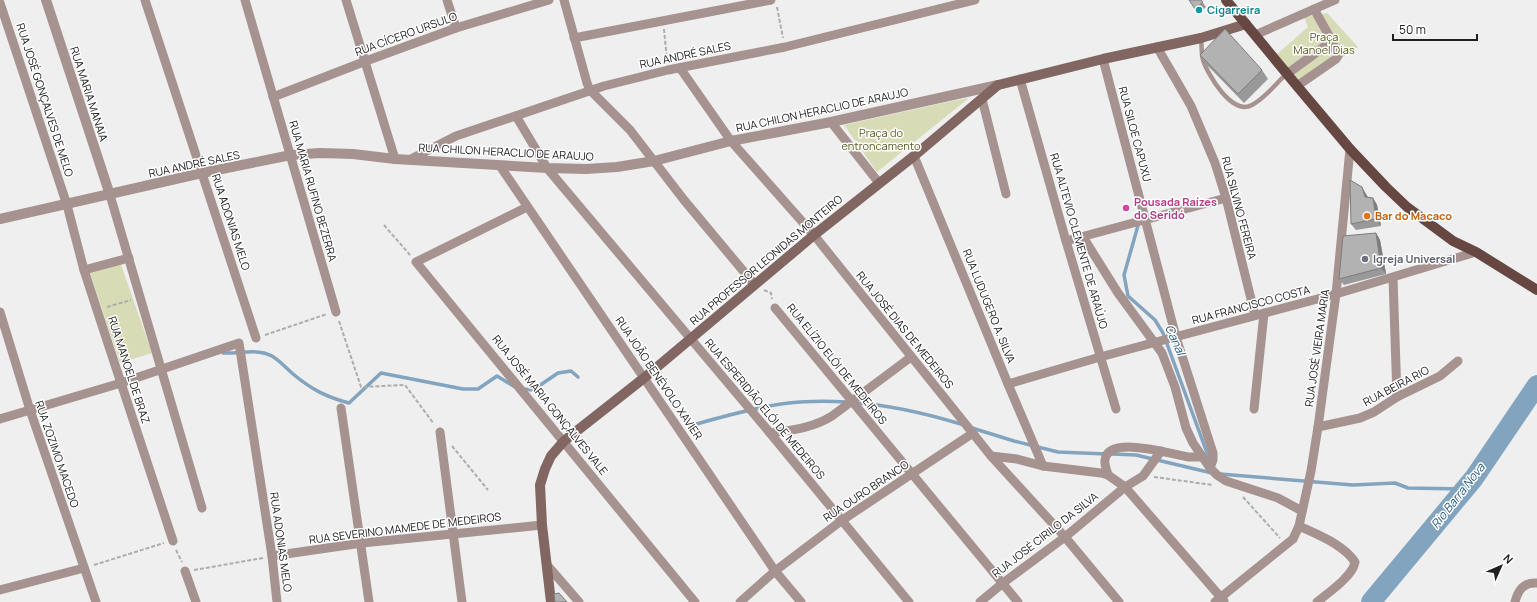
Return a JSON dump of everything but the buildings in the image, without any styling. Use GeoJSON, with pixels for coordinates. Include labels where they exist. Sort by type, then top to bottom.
{"type":"FeatureCollection","features":[{"type":"Feature","properties":{"kind":"main road"},"geometry":{"type":"LineString","coordinates":[[1226,0],[1256,35],[1286,74],[1350,149],[1407,207],[1454,241],[1476,252],[1536,290]]}},
{"type":"Feature","properties":{"kind":"main road","name":"RUA CHILON HERACLIO DE ARAUJO"},"geometry":{"type":"LineString","coordinates":[[998,85],[1103,59],[1201,38],[1246,24]]}},
{"type":"Feature","properties":{"kind":"main road","name":"RUA PROFESSOR LEONIDAS MONTEIRO"},"geometry":{"type":"LineString","coordinates":[[551,602],[542,524],[540,485],[551,456],[564,441],[644,378],[814,235],[914,156],[998,85]]}},
{"type":"Feature","properties":{"kind":"street","name":"RUA MARIA MANAIA"},"geometry":{"type":"LineString","coordinates":[[46,0],[110,195]]}},
{"type":"Feature","properties":{"kind":"street","name":"RUA ADONIAS MELO"},"geometry":{"type":"LineString","coordinates":[[145,0],[256,338]]}},
{"type":"Feature","properties":{"kind":"street","name":"RUA MARIA RUFINO BEZERRA"},"geometry":{"type":"LineString","coordinates":[[245,0],[336,312]]}},
{"type":"Feature","properties":{"kind":"street"},"geometry":{"type":"LineString","coordinates":[[346,0],[395,159]]}},
{"type":"Feature","properties":{"kind":"street"},"geometry":{"type":"LineString","coordinates":[[447,0],[456,28]]}},
{"type":"Feature","properties":{"kind":"street","name":"RUA CÍCERO URSULO"},"geometry":{"type":"LineString","coordinates":[[273,97],[456,28],[549,0]]}},
{"type":"Feature","properties":{"kind":"street"},"geometry":{"type":"LineString","coordinates":[[564,0],[586,83],[590,90],[630,130],[755,285]]}},
{"type":"Feature","properties":{"kind":"street"},"geometry":{"type":"LineString","coordinates":[[574,38],[771,0]]}},
{"type":"Feature","properties":{"kind":"street","name":"RUA ANDRÉ SALES"},"geometry":{"type":"LineString","coordinates":[[409,160],[456,136],[590,90],[668,70],[785,47],[975,0]]}},
{"type":"Feature","properties":{"kind":"street"},"geometry":{"type":"LineString","coordinates":[[1256,35],[1335,0]]}},
{"type":"Feature","properties":{"kind":"street","name":"RUA JOSÉ GONÇALVES DE MELO"},"geometry":{"type":"LineString","coordinates":[[0,3],[67,205]]}},
{"type":"Feature","properties":{"kind":"street"},"geometry":{"type":"LineString","coordinates":[[1297,86],[1337,58],[1338,54],[1314,9]]}},
{"type":"Feature","properties":{"kind":"street"},"geometry":{"type":"LineString","coordinates":[[1286,74],[1332,41]]}},
{"type":"Feature","properties":{"kind":"street","name":"RUA SILVINO FEREIRA"},"geometry":{"type":"LineString","coordinates":[[1157,48],[1190,106],[1215,163],[1259,314],[1254,409]]}},
{"type":"Feature","properties":{"kind":"street","name":"RUA SILOE CAPUXU"},"geometry":{"type":"LineString","coordinates":[[1103,59],[1176,337],[1213,453],[1213,460],[1210,468]]}},
{"type":"Feature","properties":{"kind":"street","name":"RUA JOSÉ DIAS DE MEDEIROS"},"geometry":{"type":"LineString","coordinates":[[680,68],[731,141],[814,235],[991,456],[1064,537],[1118,602]]}},
{"type":"Feature","properties":{"kind":"street","name":"RUA ALTEVIO CLEMENTE DE ARAÚJO"},"geometry":{"type":"LineString","coordinates":[[1020,79],[1066,241],[1116,408]]}},
{"type":"Feature","properties":{"kind":"street","name":"RUA CHILON HERACLIO DE ARAUJO"},"geometry":{"type":"LineString","coordinates":[[395,159],[547,168],[586,169],[617,167],[654,161],[731,141],[831,122],[998,85]]}},
{"type":"Feature","properties":{"kind":"street"},"geometry":{"type":"LineString","coordinates":[[982,99],[1006,194]]}},
{"type":"Feature","properties":{"kind":"street","name":"RUA ESPERIDIÃO ELÓI DE MEDEIROS"},"geometry":{"type":"LineString","coordinates":[[516,116],[547,168],[691,338],[909,602]]}},
{"type":"Feature","properties":{"kind":"street"},"geometry":{"type":"LineString","coordinates":[[831,122],[879,183]]}},
{"type":"Feature","properties":{"kind":"street","name":"RUA JOSÉ VIEIRA MARIA"},"geometry":{"type":"LineString","coordinates":[[1220,601],[1293,539],[1299,526],[1318,427],[1336,294],[1350,149]]}},
{"type":"Feature","properties":{"kind":"street","name":"RUA ANDRÉ SALES"},"geometry":{"type":"LineString","coordinates":[[0,219],[67,205],[202,173],[291,155],[320,153],[353,154],[395,159]]}},
{"type":"Feature","properties":{"kind":"street","name":"RUA LUDUGERO A. SILVA"},"geometry":{"type":"LineString","coordinates":[[914,156],[1043,466]]}},
{"type":"Feature","properties":{"kind":"street","name":"RUA JOÃO BENÉVOLO XAVIER"},"geometry":{"type":"LineString","coordinates":[[500,166],[775,571],[801,602]]}},
{"type":"Feature","properties":{"kind":"street"},"geometry":{"type":"LineString","coordinates":[[110,195],[202,508]]}},
{"type":"Feature","properties":{"kind":"street"},"geometry":{"type":"LineString","coordinates":[[1066,241],[1226,198]]}},
{"type":"Feature","properties":{"kind":"street","name":"RUA MANOEL DE BRAZ"},"geometry":{"type":"LineString","coordinates":[[67,205],[96,310],[173,541]]}},
{"type":"Feature","properties":{"kind":"street"},"geometry":{"type":"LineString","coordinates":[[416,262],[527,207]]}},
{"type":"Feature","properties":{"kind":"street"},"geometry":{"type":"LineString","coordinates":[[1083,237],[1118,293],[1156,342],[1169,367],[1186,428],[1192,443],[1210,468],[1217,476],[1226,481],[1278,498],[1302,511]]}},
{"type":"Feature","properties":{"kind":"street","name":"RUA FRANCISCO COSTA"},"geometry":{"type":"LineString","coordinates":[[1008,384],[1100,356],[1393,278],[1476,252]]}},
{"type":"Feature","properties":{"kind":"street"},"geometry":{"type":"LineString","coordinates":[[84,270],[128,258]]}},
{"type":"Feature","properties":{"kind":"street","name":"RUA JOSÉ MARIA GONÇALVES VALE"},"geometry":{"type":"LineString","coordinates":[[416,262],[696,602]]}},
{"type":"Feature","properties":{"kind":"street"},"geometry":{"type":"LineString","coordinates":[[1393,278],[1397,397]]}},
{"type":"Feature","properties":{"kind":"street","name":"RUA ELÍZIO ELÓI DE MEDEIROS"},"geometry":{"type":"LineString","coordinates":[[775,308],[1018,602]]}},
{"type":"Feature","properties":{"kind":"street","name":"RUA ZOZIMO MACEDO"},"geometry":{"type":"LineString","coordinates":[[0,312],[30,410],[96,602]]}},
{"type":"Feature","properties":{"kind":"street","name":"RUA ADONIAS MELO"},"geometry":{"type":"LineString","coordinates":[[162,369],[239,343],[272,556],[277,602]]}},
{"type":"Feature","properties":{"kind":"street"},"geometry":{"type":"LineString","coordinates":[[770,433],[810,427],[821,423],[911,357]]}},
{"type":"Feature","properties":{"kind":"street","name":"RUA BEIRA RIO"},"geometry":{"type":"LineString","coordinates":[[1318,427],[1360,418],[1374,412],[1397,397],[1440,376],[1458,361]]}},
{"type":"Feature","properties":{"kind":"street"},"geometry":{"type":"LineString","coordinates":[[0,419],[121,383],[162,369]]}},
{"type":"Feature","properties":{"kind":"street"},"geometry":{"type":"LineString","coordinates":[[341,408],[362,544],[369,602]]}},
{"type":"Feature","properties":{"kind":"street"},"geometry":{"type":"LineString","coordinates":[[440,432],[462,602]]}},
{"type":"Feature","properties":{"kind":"street","name":"RUA OURO BRANCO"},"geometry":{"type":"LineString","coordinates":[[740,602],[775,571],[841,521],[972,433]]}},
{"type":"Feature","properties":{"kind":"street"},"geometry":{"type":"LineString","coordinates":[[1108,475],[1104,460],[1110,451],[1122,446],[1190,457],[1202,456]]}},
{"type":"Feature","properties":{"kind":"street"},"geometry":{"type":"LineString","coordinates":[[1143,476],[1161,452]]}},
{"type":"Feature","properties":{"kind":"street"},"geometry":{"type":"LineString","coordinates":[[991,456],[1018,459],[1043,466],[1088,470],[1108,475],[1125,487],[1220,601]]}},
{"type":"Feature","properties":{"kind":"street","name":"RUA JOSÉ CIRILO DA SILVA"},"geometry":{"type":"LineString","coordinates":[[980,602],[1064,537],[1125,487],[1143,476]]}},
{"type":"Feature","properties":{"kind":"street","name":"RUA SEVERINO MAMEDE DE MEDEIROS"},"geometry":{"type":"LineString","coordinates":[[272,556],[362,544],[542,524]]}},
{"type":"Feature","properties":{"kind":"street"},"geometry":{"type":"LineString","coordinates":[[1299,526],[1330,541],[1355,562],[1352,569],[1342,581],[1317,602]]}},
{"type":"Feature","properties":{"kind":"street"},"geometry":{"type":"LineString","coordinates":[[547,565],[579,602]]}},
{"type":"Feature","properties":{"kind":"street"},"geometry":{"type":"LineString","coordinates":[[0,590],[84,568]]}},
{"type":"Feature","properties":{"kind":"street"},"geometry":{"type":"LineString","coordinates":[[186,571],[196,602]]}},
{"type":"Feature","properties":{"kind":"street"},"geometry":{"type":"LineString","coordinates":[[1515,602],[1519,591],[1533,583]]}},
{"type":"Feature","properties":{"kind":"lane"},"geometry":{"type":"LineString","coordinates":[[1201,38],[1203,59],[1209,75],[1222,92],[1234,104],[1244,108],[1252,105],[1286,74]]}},
{"type":"Feature","properties":{"kind":"path"},"geometry":{"type":"LineString","coordinates":[[776,0],[785,47]]}},
{"type":"Feature","properties":{"kind":"path"},"geometry":{"type":"LineString","coordinates":[[663,20],[668,70]]}},
{"type":"Feature","properties":{"kind":"path"},"geometry":{"type":"LineString","coordinates":[[384,225],[416,262]]}},
{"type":"Feature","properties":{"kind":"path","name":"RUA ELÍZIO ELÓI DE MEDEIROS"},"geometry":{"type":"LineString","coordinates":[[755,285],[771,293],[775,308]]}},
{"type":"Feature","properties":{"kind":"path"},"geometry":{"type":"LineString","coordinates":[[96,310],[140,298]]}},
{"type":"Feature","properties":{"kind":"path"},"geometry":{"type":"LineString","coordinates":[[256,338],[336,312],[361,388],[405,385],[440,432],[488,490]]}},
{"type":"Feature","properties":{"kind":"path"},"geometry":{"type":"LineString","coordinates":[[1143,476],[1219,485]]}},
{"type":"Feature","properties":{"kind":"path"},"geometry":{"type":"LineString","coordinates":[[1239,493],[1286,545]]}},
{"type":"Feature","properties":{"kind":"path"},"geometry":{"type":"LineString","coordinates":[[84,568],[173,541],[186,571],[272,556]]}},
{"type":"Feature","properties":{"kind":"green space","name":"Praça Manoel Dias"},"geometry":{"type":"Polygon","coordinates":[[[1327,13],[1358,47],[1304,85],[1276,55],[1308,27],[1304,17],[1327,13]]]}},
{"type":"Feature","properties":{"kind":"green space","name":"Praça do entroncamento"},"geometry":{"type":"Polygon","coordinates":[[[969,98],[877,172],[844,125],[952,101],[969,98]]]}},
{"type":"Feature","properties":{"kind":"green space"},"geometry":{"type":"Polygon","coordinates":[[[119,259],[152,353],[120,363],[88,267],[119,259]]]}},
{"type":"Feature","properties":{"kind":"waterway","name":"Canal"},"geometry":{"type":"LineString","coordinates":[[1139,222],[1124,275],[1128,296],[1155,320],[1163,333],[1210,461]]}},
{"type":"Feature","properties":{"kind":"waterway"},"geometry":{"type":"LineString","coordinates":[[223,353],[261,352],[272,356],[306,384],[326,395],[349,403],[381,373],[463,389],[478,389],[497,376],[515,387]]}},
{"type":"Feature","properties":{"kind":"waterway"},"geometry":{"type":"LineString","coordinates":[[523,389],[533,390],[558,373],[571,371],[578,377]]}},
{"type":"Feature","properties":{"kind":"waterway","name":"Rio Barra Nova"},"geometry":{"type":"LineString","coordinates":[[1371,602],[1474,478],[1537,385]]}},
{"type":"Feature","properties":{"kind":"waterway"},"geometry":{"type":"LineString","coordinates":[[693,425],[740,412],[796,402],[847,402]]}},
{"type":"Feature","properties":{"kind":"waterway"},"geometry":{"type":"LineString","coordinates":[[855,403],[910,411],[964,425]]}},
{"type":"Feature","properties":{"kind":"waterway"},"geometry":{"type":"LineString","coordinates":[[972,428],[1014,441],[1058,452],[1106,454]]}},
{"type":"Feature","properties":{"kind":"waterway"},"geometry":{"type":"LineString","coordinates":[[1112,454],[1136,455],[1212,473]]}},
{"type":"Feature","properties":{"kind":"waterway","name":"Canal"},"geometry":{"type":"LineString","coordinates":[[1220,474],[1353,485],[1395,483],[1408,488],[1463,489]]}},
{"type":"Feature","properties":{"kind":"place","name":"Cigarreira"},"geometry":{"type":"Point","coordinates":[1199,10]}},
{"type":"Feature","properties":{"kind":"place","name":"Pousada Raízes do Seridó"},"geometry":{"type":"Point","coordinates":[1126,208]}},
{"type":"Feature","properties":{"kind":"place","name":"Bar do Macaco"},"geometry":{"type":"Point","coordinates":[1367,216]}},
{"type":"Feature","properties":{"kind":"place","name":"Igreja Universal"},"geometry":{"type":"Point","coordinates":[1365,259]}}]}
